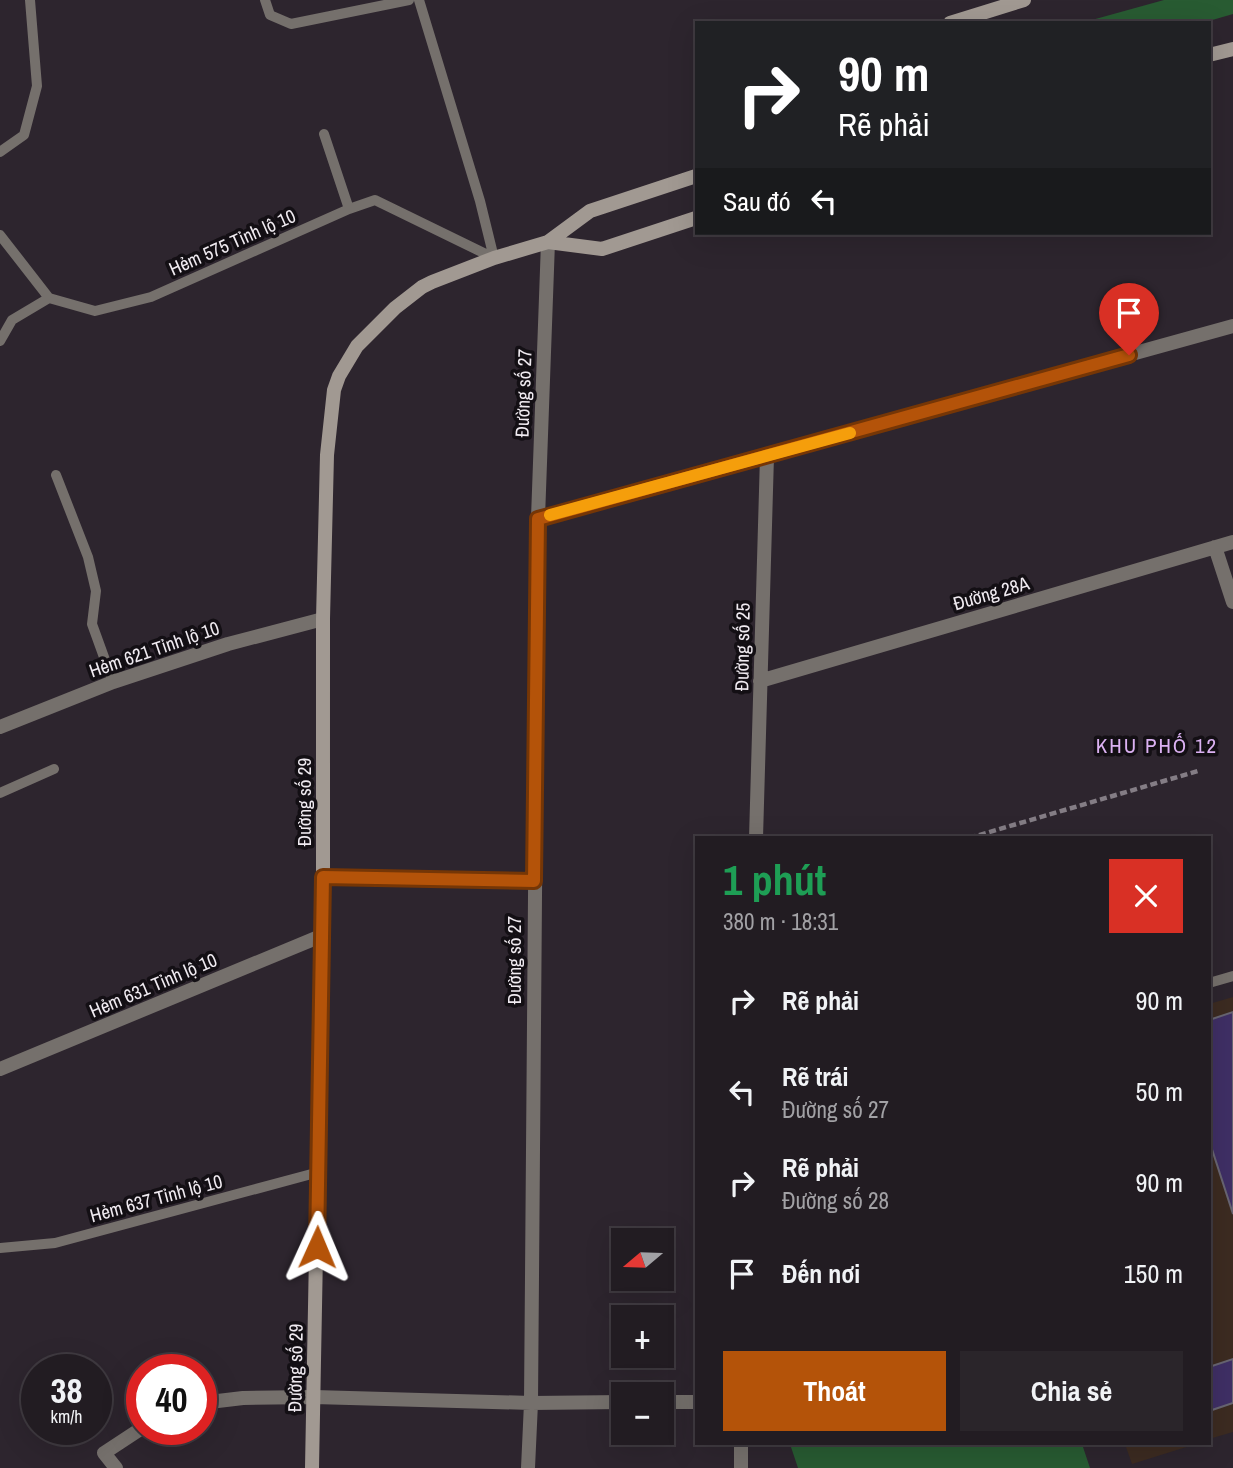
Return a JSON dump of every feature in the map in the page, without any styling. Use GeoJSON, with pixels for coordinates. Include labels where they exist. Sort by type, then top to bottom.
{"type":"FeatureCollection","features":[{"type":"Feature","properties":{"kind":"street"},"geometry":{"type":"LineString","coordinates":[[956,21],[1024,0]]}},
{"type":"Feature","properties":{"kind":"street"},"geometry":{"type":"LineString","coordinates":[[1211,54],[1233,49]]}},
{"type":"Feature","properties":{"kind":"street"},"geometry":{"type":"LineString","coordinates":[[548,243],[590,211],[695,176]]}},
{"type":"Feature","properties":{"kind":"street"},"geometry":{"type":"LineString","coordinates":[[548,243],[602,249],[695,218]]}},
{"type":"Feature","properties":{"kind":"street","name":"Đường số 29"},"geometry":{"type":"LineString","coordinates":[[313,1468],[323,877],[323,619],[328,430],[334,390],[357,346],[382,320],[422,287],[494,258],[548,243]]}},
{"type":"Feature","properties":{"kind":"street","name":"Đường số 27"},"geometry":{"type":"LineString","coordinates":[[528,1468],[531,1402],[538,519],[548,243]]}},
{"type":"Feature","properties":{"kind":"street"},"geometry":{"type":"LineString","coordinates":[[538,519],[1233,326]]}},
{"type":"Feature","properties":{"kind":"street","name":"Đường số 25"},"geometry":{"type":"LineString","coordinates":[[756,836],[767,456]]}},
{"type":"Feature","properties":{"kind":"street","name":"Đường 28A"},"geometry":{"type":"LineString","coordinates":[[760,681],[1233,542]]}},
{"type":"Feature","properties":{"kind":"street"},"geometry":{"type":"LineString","coordinates":[[1215,547],[1233,601]]}},
{"type":"Feature","properties":{"kind":"street","name":"Hẻm 621 Tỉnh lộ 10"},"geometry":{"type":"LineString","coordinates":[[0,727],[113,682],[228,644],[323,619]]}},
{"type":"Feature","properties":{"kind":"street"},"geometry":{"type":"LineString","coordinates":[[323,877],[534,881]]}},
{"type":"Feature","properties":{"kind":"street","name":"Hẻm 631 Tỉnh lộ 10"},"geometry":{"type":"LineString","coordinates":[[0,1069],[321,936]]}},
{"type":"Feature","properties":{"kind":"street"},"geometry":{"type":"LineString","coordinates":[[217,1401],[314,1397],[611,1402]]}},
{"type":"Feature","properties":{"kind":"street"},"geometry":{"type":"LineString","coordinates":[[674,1402],[695,1402]]}},
{"type":"Feature","properties":{"kind":"street"},"geometry":{"type":"LineString","coordinates":[[116,1468],[104,1453],[126,1439]]}},
{"type":"Feature","properties":{"kind":"street"},"geometry":{"type":"LineString","coordinates":[[741,1445],[741,1468]]}},
{"type":"Feature","properties":{"kind":"lane"},"geometry":{"type":"LineString","coordinates":[[0,152],[24,135],[37,86],[30,0]]}},
{"type":"Feature","properties":{"kind":"lane"},"geometry":{"type":"LineString","coordinates":[[265,0],[270,15],[291,24],[409,0]]}},
{"type":"Feature","properties":{"kind":"lane"},"geometry":{"type":"LineString","coordinates":[[419,0],[480,201],[494,258]]}},
{"type":"Feature","properties":{"kind":"lane"},"geometry":{"type":"LineString","coordinates":[[324,134],[349,209]]}},
{"type":"Feature","properties":{"kind":"lane","name":"Hẻm 575 Tỉnh lộ 10"},"geometry":{"type":"LineString","coordinates":[[49,298],[95,311],[151,297],[375,200],[494,258]]}},
{"type":"Feature","properties":{"kind":"lane"},"geometry":{"type":"LineString","coordinates":[[0,235],[49,298],[12,320],[0,341]]}},
{"type":"Feature","properties":{"kind":"lane"},"geometry":{"type":"LineString","coordinates":[[56,474],[88,557],[96,591],[92,624],[113,682]]}},
{"type":"Feature","properties":{"kind":"lane"},"geometry":{"type":"LineString","coordinates":[[0,793],[54,769]]}},
{"type":"Feature","properties":{"kind":"lane"},"geometry":{"type":"LineString","coordinates":[[1211,982],[1233,976]]}},
{"type":"Feature","properties":{"kind":"lane","name":"Hẻm 637 Tỉnh lộ 10"},"geometry":{"type":"LineString","coordinates":[[0,1248],[55,1243],[319,1172]]}},
{"type":"Feature","properties":{"kind":"path"},"geometry":{"type":"LineString","coordinates":[[976,836],[1198,771]]}},
{"type":"Feature","properties":{"kind":"shaded area"},"geometry":{"type":"Polygon","coordinates":[[[1233,997],[1233,1432],[1211,1438],[1211,1003],[1233,997]]]}},
{"type":"Feature","properties":{"kind":"shaded area"},"geometry":{"type":"Polygon","coordinates":[[[1125,1445],[1193,1445],[1132,1464],[1125,1445]]]}},
{"type":"Feature","properties":{"kind":"green space"},"geometry":{"type":"Polygon","coordinates":[[[1164,0],[1233,0],[1233,14],[1209,21],[1088,21],[1164,0]]]}},
{"type":"Feature","properties":{"kind":"green space"},"geometry":{"type":"Polygon","coordinates":[[[790,1445],[1082,1445],[1090,1468],[798,1468],[790,1445]]]}},
{"type":"Feature","properties":{"kind":"building"},"geometry":{"type":"Polygon","coordinates":[[[1233,1012],[1233,1214],[1211,1146],[1211,1019],[1233,1012]]]}},
{"type":"Feature","properties":{"kind":"building"},"geometry":{"type":"Polygon","coordinates":[[[1233,1359],[1233,1403],[1211,1410],[1211,1366],[1233,1359]]]}},
{"type":"Feature","properties":{"kind":"slow traffic"},"geometry":{"type":"LineString","coordinates":[[550,515],[850,433]]}},
{"type":"Feature","properties":{"kind":"district","name":"KHU PHỐ 12"},"geometry":{"type":"Point","coordinates":[1157,746]}},
{"type":"Feature","properties":{"kind":"route"},"geometry":{"type":"LineString","coordinates":[[317,1247],[323,877],[534,881],[538,519],[1129,355]]}}]}
